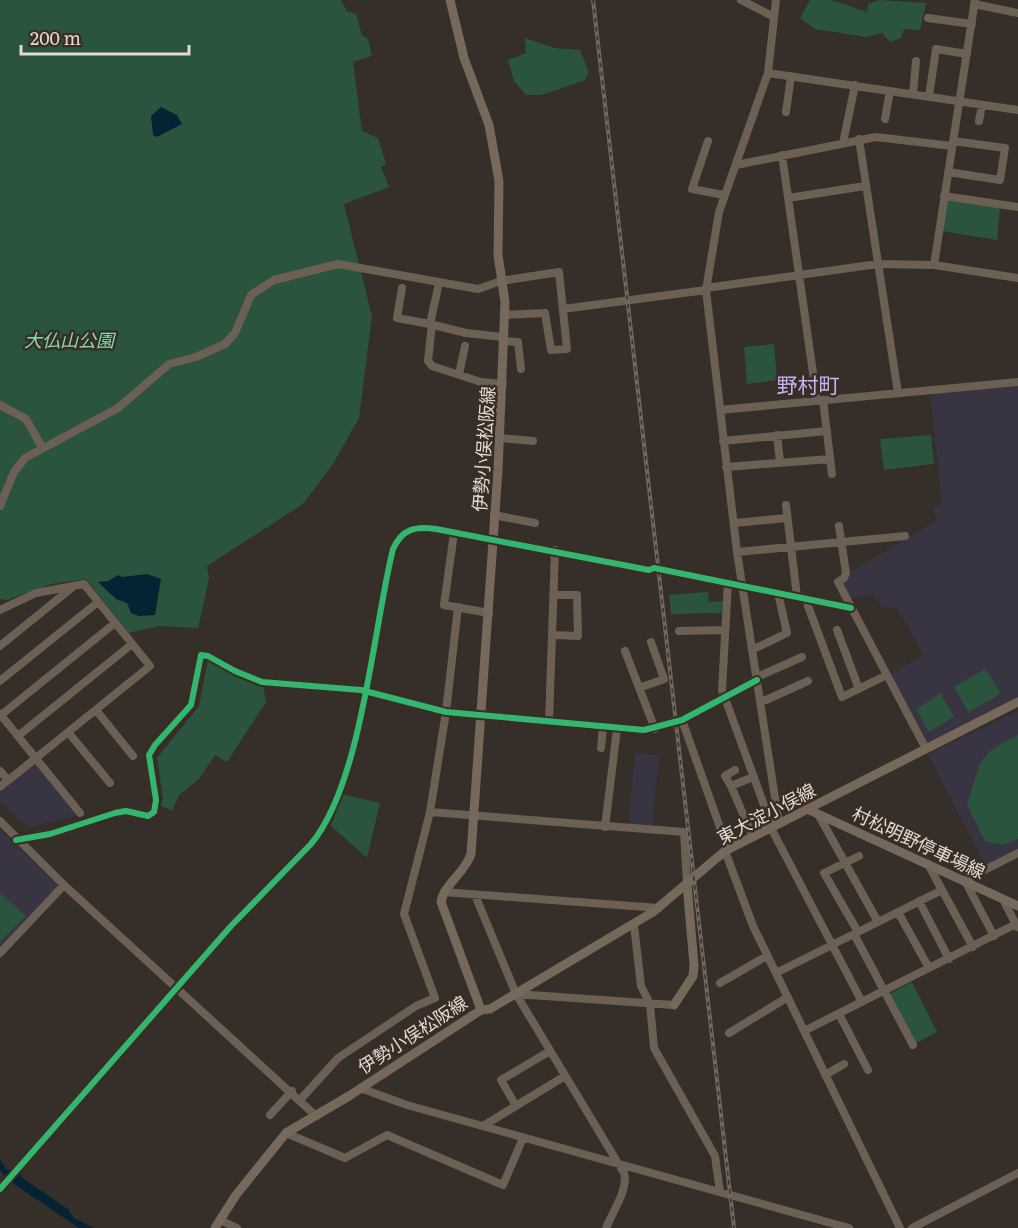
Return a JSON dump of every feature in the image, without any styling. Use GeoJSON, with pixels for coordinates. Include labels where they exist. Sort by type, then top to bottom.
{"type":"FeatureCollection","features":[{"type":"Feature","properties":{"kind":"main road","name":"伊勢小俣松阪線"},"geometry":{"type":"LineString","coordinates":[[217,1224],[242,1187],[286,1133],[481,1010],[442,909],[444,892],[468,864],[474,817],[500,438],[505,315],[498,255],[499,190],[490,134],[464,58],[450,0]]}},
{"type":"Feature","properties":{"kind":"main road","name":"東大淀小俣線"},"geometry":{"type":"LineString","coordinates":[[481,1010],[490,1009],[634,925],[659,908],[727,850],[1018,702]]}},
{"type":"Feature","properties":{"kind":"main road","name":"村松明野停車場線"},"geometry":{"type":"LineString","coordinates":[[807,809],[1018,906]]}},
{"type":"Feature","properties":{"kind":"main road"},"geometry":{"type":"LineString","coordinates":[[674,1005],[693,976],[687,884]]}},
{"type":"Feature","properties":{"kind":"street"},"geometry":{"type":"LineString","coordinates":[[741,0],[774,17]]}},
{"type":"Feature","properties":{"kind":"street"},"geometry":{"type":"LineString","coordinates":[[774,826],[760,700],[726,467],[706,289],[724,195],[768,73],[776,0]]}},
{"type":"Feature","properties":{"kind":"street"},"geometry":{"type":"LineString","coordinates":[[934,265],[974,2],[1018,13]]}},
{"type":"Feature","properties":{"kind":"street"},"geometry":{"type":"LineString","coordinates":[[928,18],[972,24]]}},
{"type":"Feature","properties":{"kind":"street"},"geometry":{"type":"LineString","coordinates":[[928,96],[936,49],[967,54]]}},
{"type":"Feature","properties":{"kind":"street"},"geometry":{"type":"LineString","coordinates":[[913,94],[916,62]]}},
{"type":"Feature","properties":{"kind":"street"},"geometry":{"type":"LineString","coordinates":[[768,73],[1018,110]]}},
{"type":"Feature","properties":{"kind":"street"},"geometry":{"type":"LineString","coordinates":[[786,112],[791,76]]}},
{"type":"Feature","properties":{"kind":"street"},"geometry":{"type":"LineString","coordinates":[[843,143],[855,85]]}},
{"type":"Feature","properties":{"kind":"street"},"geometry":{"type":"LineString","coordinates":[[885,119],[890,91]]}},
{"type":"Feature","properties":{"kind":"street"},"geometry":{"type":"LineString","coordinates":[[979,121],[982,105]]}},
{"type":"Feature","properties":{"kind":"street"},"geometry":{"type":"LineString","coordinates":[[736,165],[886,136],[1005,148],[1000,180],[948,172]]}},
{"type":"Feature","properties":{"kind":"street"},"geometry":{"type":"LineString","coordinates":[[859,140],[898,393]]}},
{"type":"Feature","properties":{"kind":"street"},"geometry":{"type":"LineString","coordinates":[[708,141],[692,189],[724,195]]}},
{"type":"Feature","properties":{"kind":"street"},"geometry":{"type":"LineString","coordinates":[[782,155],[799,276],[827,431],[832,474]]}},
{"type":"Feature","properties":{"kind":"street"},"geometry":{"type":"LineString","coordinates":[[788,198],[865,186]]}},
{"type":"Feature","properties":{"kind":"street"},"geometry":{"type":"LineString","coordinates":[[944,196],[1018,207]]}},
{"type":"Feature","properties":{"kind":"street"},"geometry":{"type":"LineString","coordinates":[[0,506],[18,464],[42,447],[118,408],[169,364],[196,357],[225,344],[238,327],[247,300],[266,283],[338,264],[478,289],[501,281],[559,272],[567,348],[551,350],[545,313],[505,315]]}},
{"type":"Feature","properties":{"kind":"street"},"geometry":{"type":"LineString","coordinates":[[563,309],[878,264],[934,265],[1018,278]]}},
{"type":"Feature","properties":{"kind":"street"},"geometry":{"type":"LineString","coordinates":[[439,283],[431,324],[428,361],[432,366],[481,382],[503,384]]}},
{"type":"Feature","properties":{"kind":"street"},"geometry":{"type":"LineString","coordinates":[[402,288],[398,318],[518,342],[521,369]]}},
{"type":"Feature","properties":{"kind":"street"},"geometry":{"type":"LineString","coordinates":[[459,374],[465,346]]}},
{"type":"Feature","properties":{"kind":"street"},"geometry":{"type":"LineString","coordinates":[[720,410],[1018,382]]}},
{"type":"Feature","properties":{"kind":"street"},"geometry":{"type":"LineString","coordinates":[[0,405],[26,419],[42,447]]}},
{"type":"Feature","properties":{"kind":"street"},"geometry":{"type":"LineString","coordinates":[[723,441],[827,431]]}},
{"type":"Feature","properties":{"kind":"street"},"geometry":{"type":"LineString","coordinates":[[777,435],[780,462]]}},
{"type":"Feature","properties":{"kind":"street"},"geometry":{"type":"LineString","coordinates":[[500,438],[533,441]]}},
{"type":"Feature","properties":{"kind":"street"},"geometry":{"type":"LineString","coordinates":[[726,467],[830,459]]}},
{"type":"Feature","properties":{"kind":"street"},"geometry":{"type":"LineString","coordinates":[[786,505],[797,597]]}},
{"type":"Feature","properties":{"kind":"street"},"geometry":{"type":"LineString","coordinates":[[494,515],[535,523]]}},
{"type":"Feature","properties":{"kind":"street"},"geometry":{"type":"LineString","coordinates":[[734,523],[787,518]]}},
{"type":"Feature","properties":{"kind":"street"},"geometry":{"type":"LineString","coordinates":[[839,526],[846,573],[844,578],[838,582],[926,749]]}},
{"type":"Feature","properties":{"kind":"street"},"geometry":{"type":"LineString","coordinates":[[0,1189],[176,987],[323,828],[336,802],[345,773],[365,691],[395,544],[403,534],[414,528],[424,527],[555,550],[648,570],[654,568],[728,582],[851,608]]}},
{"type":"Feature","properties":{"kind":"street"},"geometry":{"type":"LineString","coordinates":[[454,533],[444,605],[489,613]]}},
{"type":"Feature","properties":{"kind":"street"},"geometry":{"type":"LineString","coordinates":[[737,552],[905,536]]}},
{"type":"Feature","properties":{"kind":"street"},"geometry":{"type":"LineString","coordinates":[[549,721],[555,550]]}},
{"type":"Feature","properties":{"kind":"street"},"geometry":{"type":"LineString","coordinates":[[728,582],[723,696],[774,826],[862,1002]]}},
{"type":"Feature","properties":{"kind":"street"},"geometry":{"type":"LineString","coordinates":[[0,610],[36,593],[84,584],[150,666],[0,787]]}},
{"type":"Feature","properties":{"kind":"street"},"geometry":{"type":"LineString","coordinates":[[0,646],[75,585]]}},
{"type":"Feature","properties":{"kind":"street"},"geometry":{"type":"LineString","coordinates":[[752,650],[787,633],[778,593]]}},
{"type":"Feature","properties":{"kind":"street"},"geometry":{"type":"LineString","coordinates":[[553,595],[577,595],[578,636],[553,635]]}},
{"type":"Feature","properties":{"kind":"street"},"geometry":{"type":"LineString","coordinates":[[808,599],[808,606],[842,697],[887,675]]}},
{"type":"Feature","properties":{"kind":"street"},"geometry":{"type":"LineString","coordinates":[[0,681],[98,602]]}},
{"type":"Feature","properties":{"kind":"street"},"geometry":{"type":"LineString","coordinates":[[300,1100],[338,1058],[416,1006],[435,998],[404,914],[430,812],[446,712],[458,608]]}},
{"type":"Feature","properties":{"kind":"street"},"geometry":{"type":"LineString","coordinates":[[80,813],[1,714],[115,623]]}},
{"type":"Feature","properties":{"kind":"street"},"geometry":{"type":"LineString","coordinates":[[679,631],[725,630]]}},
{"type":"Feature","properties":{"kind":"street"},"geometry":{"type":"LineString","coordinates":[[837,630],[859,689]]}},
{"type":"Feature","properties":{"kind":"street"},"geometry":{"type":"LineString","coordinates":[[639,688],[664,679],[651,642]]}},
{"type":"Feature","properties":{"kind":"street"},"geometry":{"type":"LineString","coordinates":[[18,736],[132,644]]}},
{"type":"Feature","properties":{"kind":"street"},"geometry":{"type":"LineString","coordinates":[[624,651],[655,729]]}},
{"type":"Feature","properties":{"kind":"street"},"geometry":{"type":"LineString","coordinates":[[16,840],[50,834],[115,813],[126,811],[148,816],[154,812],[156,806],[149,755],[155,745],[191,705],[201,655],[208,656],[235,671],[262,682],[365,691],[446,712],[617,729],[655,729],[682,720],[757,678],[802,657]]}},
{"type":"Feature","properties":{"kind":"street"},"geometry":{"type":"LineString","coordinates":[[760,700],[766,700],[808,681]]}},
{"type":"Feature","properties":{"kind":"street"},"geometry":{"type":"LineString","coordinates":[[96,710],[133,756]]}},
{"type":"Feature","properties":{"kind":"street"},"geometry":{"type":"LineString","coordinates":[[682,720],[753,926],[900,1228]]}},
{"type":"Feature","properties":{"kind":"street"},"geometry":{"type":"LineString","coordinates":[[601,748],[603,727]]}},
{"type":"Feature","properties":{"kind":"street"},"geometry":{"type":"LineString","coordinates":[[605,827],[617,729]]}},
{"type":"Feature","properties":{"kind":"street"},"geometry":{"type":"LineString","coordinates":[[68,732],[110,783]]}},
{"type":"Feature","properties":{"kind":"street"},"geometry":{"type":"LineString","coordinates":[[735,770],[725,776],[753,837]]}},
{"type":"Feature","properties":{"kind":"street"},"geometry":{"type":"LineString","coordinates":[[0,771],[8,780]]}},
{"type":"Feature","properties":{"kind":"street"},"geometry":{"type":"LineString","coordinates":[[731,786],[753,777]]}},
{"type":"Feature","properties":{"kind":"street"},"geometry":{"type":"LineString","coordinates":[[430,812],[684,832],[687,884]]}},
{"type":"Feature","properties":{"kind":"street"},"geometry":{"type":"LineString","coordinates":[[818,814],[878,922]]}},
{"type":"Feature","properties":{"kind":"street"},"geometry":{"type":"LineString","coordinates":[[0,821],[16,840],[64,885],[292,1091],[316,1116]]}},
{"type":"Feature","properties":{"kind":"street"},"geometry":{"type":"LineString","coordinates":[[994,936],[964,881],[1018,853]]}},
{"type":"Feature","properties":{"kind":"street"},"geometry":{"type":"LineString","coordinates":[[859,856],[824,873],[913,1046]]}},
{"type":"Feature","properties":{"kind":"street"},"geometry":{"type":"LineString","coordinates":[[928,864],[972,947]]}},
{"type":"Feature","properties":{"kind":"street"},"geometry":{"type":"LineString","coordinates":[[0,953],[64,885]]}},
{"type":"Feature","properties":{"kind":"street"},"geometry":{"type":"LineString","coordinates":[[776,973],[942,890]]}},
{"type":"Feature","properties":{"kind":"street"},"geometry":{"type":"LineString","coordinates":[[444,892],[659,908]]}},
{"type":"Feature","properties":{"kind":"street"},"geometry":{"type":"LineString","coordinates":[[475,895],[516,994],[626,1178],[606,1228]]}},
{"type":"Feature","properties":{"kind":"street"},"geometry":{"type":"LineString","coordinates":[[804,1031],[1017,925],[1003,899]]}},
{"type":"Feature","properties":{"kind":"street"},"geometry":{"type":"LineString","coordinates":[[919,901],[949,958]]}},
{"type":"Feature","properties":{"kind":"street"},"geometry":{"type":"LineString","coordinates":[[898,912],[928,969]]}},
{"type":"Feature","properties":{"kind":"street"},"geometry":{"type":"LineString","coordinates":[[634,925],[640,986],[650,1004],[656,1054],[715,1156],[720,1192]]}},
{"type":"Feature","properties":{"kind":"street"},"geometry":{"type":"LineString","coordinates":[[720,983],[767,956]]}},
{"type":"Feature","properties":{"kind":"street"},"geometry":{"type":"LineString","coordinates":[[516,994],[674,1005]]}},
{"type":"Feature","properties":{"kind":"street"},"geometry":{"type":"LineString","coordinates":[[729,1033],[788,998]]}},
{"type":"Feature","properties":{"kind":"street"},"geometry":{"type":"LineString","coordinates":[[839,1014],[868,1070]]}},
{"type":"Feature","properties":{"kind":"street"},"geometry":{"type":"LineString","coordinates":[[516,1106],[501,1080],[550,1051]]}},
{"type":"Feature","properties":{"kind":"street"},"geometry":{"type":"LineString","coordinates":[[825,1075],[844,1064]]}},
{"type":"Feature","properties":{"kind":"street"},"geometry":{"type":"LineString","coordinates":[[483,1126],[565,1076]]}},
{"type":"Feature","properties":{"kind":"street"},"geometry":{"type":"LineString","coordinates":[[360,1088],[377,1096],[523,1138],[849,1228]]}},
{"type":"Feature","properties":{"kind":"street"},"geometry":{"type":"LineString","coordinates":[[270,1114],[292,1091]]}},
{"type":"Feature","properties":{"kind":"street"},"geometry":{"type":"LineString","coordinates":[[286,1133],[345,1158],[387,1135],[503,1185],[523,1138]]}},
{"type":"Feature","properties":{"kind":"street"},"geometry":{"type":"LineString","coordinates":[[912,1228],[1018,1173]]}},
{"type":"Feature","properties":{"kind":"street"},"geometry":{"type":"LineString","coordinates":[[217,1224],[237,1228]]}},
{"type":"Feature","properties":{"kind":"shaded area"},"geometry":{"type":"Polygon","coordinates":[[[1018,385],[1018,698],[927,744],[890,675],[923,654],[897,608],[882,608],[873,594],[850,599],[842,582],[848,574],[936,520],[934,506],[942,505],[930,393],[1018,385]]]}},
{"type":"Feature","properties":{"kind":"shaded area"},"geometry":{"type":"Polygon","coordinates":[[[1018,711],[1018,850],[985,865],[928,754],[1018,711]]]}},
{"type":"Feature","properties":{"kind":"shaded area"},"geometry":{"type":"Polygon","coordinates":[[[635,753],[659,755],[652,828],[628,826],[635,753]]]}},
{"type":"Feature","properties":{"kind":"shaded area"},"geometry":{"type":"Polygon","coordinates":[[[36,762],[78,815],[31,827],[21,822],[0,801],[0,793],[36,762]]]}},
{"type":"Feature","properties":{"kind":"shaded area"},"geometry":{"type":"Polygon","coordinates":[[[0,829],[60,886],[0,950],[0,829]]]}},
{"type":"Feature","properties":{"kind":"green space","name":"大仏山公園"},"geometry":{"type":"Polygon","coordinates":[[[0,0],[341,0],[347,11],[356,14],[362,35],[368,39],[372,56],[353,62],[362,131],[378,138],[386,164],[381,167],[389,187],[344,204],[372,316],[359,418],[333,464],[303,504],[207,566],[209,579],[198,628],[160,626],[129,633],[86,579],[52,584],[7,600],[0,599],[0,0]]]}},
{"type":"Feature","properties":{"kind":"green space"},"geometry":{"type":"Polygon","coordinates":[[[810,0],[831,0],[867,12],[868,4],[879,0],[926,3],[920,30],[904,29],[901,38],[890,42],[882,33],[866,37],[815,29],[800,18],[810,0]]]}},
{"type":"Feature","properties":{"kind":"green space"},"geometry":{"type":"Polygon","coordinates":[[[525,38],[554,48],[580,50],[589,72],[585,80],[542,95],[526,95],[514,81],[508,60],[526,53],[525,38]]]}},
{"type":"Feature","properties":{"kind":"green space"},"geometry":{"type":"Polygon","coordinates":[[[950,199],[1000,207],[997,240],[941,231],[946,202],[950,199]]]}},
{"type":"Feature","properties":{"kind":"green space"},"geometry":{"type":"Polygon","coordinates":[[[774,344],[777,380],[747,384],[744,347],[774,344]]]}},
{"type":"Feature","properties":{"kind":"green space"},"geometry":{"type":"Polygon","coordinates":[[[931,435],[934,464],[884,470],[880,439],[931,435]]]}},
{"type":"Feature","properties":{"kind":"green space"},"geometry":{"type":"Polygon","coordinates":[[[708,592],[709,602],[723,601],[722,613],[671,614],[669,595],[708,592]]]}},
{"type":"Feature","properties":{"kind":"green space"},"geometry":{"type":"Polygon","coordinates":[[[208,659],[233,674],[263,685],[266,702],[227,762],[215,755],[199,779],[179,795],[172,811],[161,806],[163,799],[157,758],[199,706],[208,659]]]}},
{"type":"Feature","properties":{"kind":"green space"},"geometry":{"type":"Polygon","coordinates":[[[985,669],[1000,692],[999,695],[968,712],[954,687],[985,669]]]}},
{"type":"Feature","properties":{"kind":"green space"},"geometry":{"type":"Polygon","coordinates":[[[940,693],[954,717],[929,732],[916,710],[940,693]]]}},
{"type":"Feature","properties":{"kind":"green space"},"geometry":{"type":"Polygon","coordinates":[[[1018,735],[1018,839],[1003,845],[985,841],[967,805],[978,769],[994,749],[1018,735]]]}},
{"type":"Feature","properties":{"kind":"green space"},"geometry":{"type":"Polygon","coordinates":[[[342,794],[380,803],[367,858],[331,826],[342,794]]]}},
{"type":"Feature","properties":{"kind":"green space"},"geometry":{"type":"Polygon","coordinates":[[[0,893],[26,916],[0,942],[0,893]]]}},
{"type":"Feature","properties":{"kind":"green space"},"geometry":{"type":"Polygon","coordinates":[[[912,982],[937,1032],[914,1044],[888,995],[912,982]]]}},
{"type":"Feature","properties":{"kind":"water"},"geometry":{"type":"Polygon","coordinates":[[[161,107],[177,115],[182,124],[157,137],[153,135],[151,116],[161,107]]]}},
{"type":"Feature","properties":{"kind":"water"},"geometry":{"type":"Polygon","coordinates":[[[147,574],[161,579],[155,615],[139,616],[131,613],[127,603],[116,599],[98,582],[108,581],[118,575],[122,577],[147,574]]]}},
{"type":"Feature","properties":{"kind":"water"},"geometry":{"type":"Polygon","coordinates":[[[0,1159],[6,1169],[20,1172],[21,1177],[68,1209],[74,1218],[94,1228],[79,1228],[11,1182],[0,1170],[0,1159]]]}},
{"type":"Feature","properties":{"kind":"railway"},"geometry":{"type":"LineString","coordinates":[[593,0],[734,1228]]}},
{"type":"Feature","properties":{"kind":"cycle path"},"geometry":{"type":"LineString","coordinates":[[0,1189],[231,926],[311,844],[328,817],[343,783],[364,704],[393,549],[405,533],[422,528],[436,529],[649,570],[654,568],[851,608]]}},
{"type":"Feature","properties":{"kind":"cycle path"},"geometry":{"type":"LineString","coordinates":[[16,840],[50,834],[115,813],[126,811],[148,816],[154,812],[156,800],[149,755],[155,745],[191,705],[201,655],[208,656],[235,671],[262,682],[361,690],[446,712],[644,730],[682,720],[757,680]]}},
{"type":"Feature","properties":{"kind":"district","name":"野村町"},"geometry":{"type":"Point","coordinates":[808,383]}}]}
